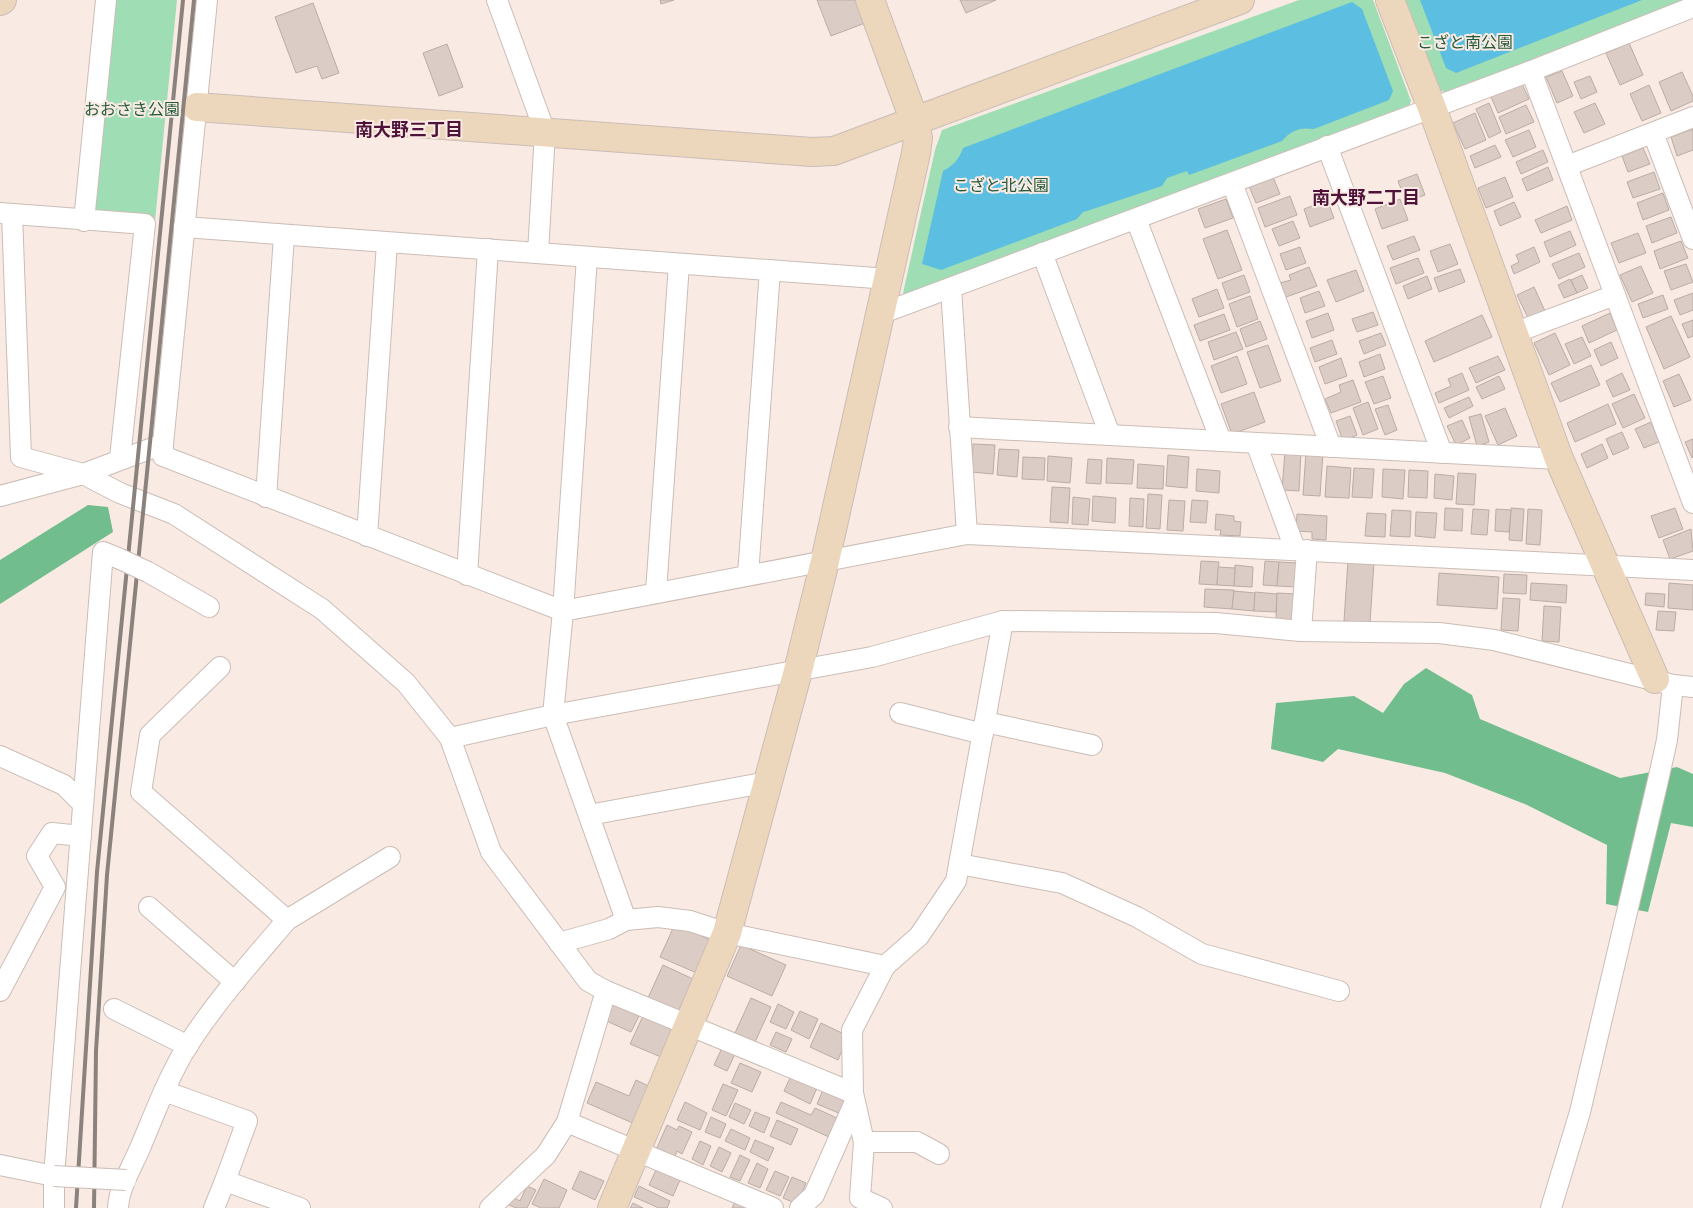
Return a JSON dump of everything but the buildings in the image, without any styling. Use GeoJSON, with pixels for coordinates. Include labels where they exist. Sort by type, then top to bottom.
{"type":"FeatureCollection","features":[{"type":"Feature","properties":{"kind":"street"},"geometry":{"type":"LineString","coordinates":[[84,221],[106,0]]}},
{"type":"Feature","properties":{"kind":"street"},"geometry":{"type":"LineString","coordinates":[[497,0],[545,132],[538,253]]}},
{"type":"Feature","properties":{"kind":"street"},"geometry":{"type":"LineString","coordinates":[[612,1208],[727,933],[826,561],[916,152],[918,138],[914,122],[870,0]]}},
{"type":"Feature","properties":{"kind":"street"},"geometry":{"type":"LineString","coordinates":[[197,107],[812,152],[834,151],[1240,0]]}},
{"type":"Feature","properties":{"kind":"street"},"geometry":{"type":"LineString","coordinates":[[1390,0],[1432,108],[1559,459],[1607,567],[1664,682],[1667,740],[1580,1112],[1551,1208]]}},
{"type":"Feature","properties":{"kind":"street"},"geometry":{"type":"LineString","coordinates":[[210,2],[184,227],[163,456],[467,575],[563,610],[967,534],[1301,549],[1607,567],[1693,570]]}},
{"type":"Feature","properties":{"kind":"street"},"geometry":{"type":"LineString","coordinates":[[880,314],[1531,71],[1693,7]]}},
{"type":"Feature","properties":{"kind":"street"},"geometry":{"type":"LineString","coordinates":[[1531,71],[1693,504]]}},
{"type":"Feature","properties":{"kind":"street"},"geometry":{"type":"LineString","coordinates":[[1567,166],[1693,117]]}},
{"type":"Feature","properties":{"kind":"street"},"geometry":{"type":"LineString","coordinates":[[1653,132],[1693,239]]}},
{"type":"Feature","properties":{"kind":"street"},"geometry":{"type":"LineString","coordinates":[[1328,146],[1442,453]]}},
{"type":"Feature","properties":{"kind":"street"},"geometry":{"type":"LineString","coordinates":[[1232,183],[1331,447]]}},
{"type":"Feature","properties":{"kind":"street"},"geometry":{"type":"LineString","coordinates":[[120,458],[145,224],[6,214],[21,457],[83,474],[120,493],[174,514],[322,610],[406,683],[450,738],[491,852],[588,981],[606,991],[688,1025],[854,1099]]}},
{"type":"Feature","properties":{"kind":"street"},"geometry":{"type":"LineString","coordinates":[[1136,219],[1221,441]]}},
{"type":"Feature","properties":{"kind":"street"},"geometry":{"type":"LineString","coordinates":[[184,227],[284,236],[889,278]]}},
{"type":"Feature","properties":{"kind":"street"},"geometry":{"type":"LineString","coordinates":[[266,497],[284,236]]}},
{"type":"Feature","properties":{"kind":"street"},"geometry":{"type":"LineString","coordinates":[[367,536],[387,243]]}},
{"type":"Feature","properties":{"kind":"street"},"geometry":{"type":"LineString","coordinates":[[467,575],[488,250]]}},
{"type":"Feature","properties":{"kind":"street"},"geometry":{"type":"LineString","coordinates":[[1042,253],[1110,435]]}},
{"type":"Feature","properties":{"kind":"street"},"geometry":{"type":"LineString","coordinates":[[587,257],[563,610],[553,716],[626,920]]}},
{"type":"Feature","properties":{"kind":"street"},"geometry":{"type":"LineString","coordinates":[[656,592],[679,264]]}},
{"type":"Feature","properties":{"kind":"street"},"geometry":{"type":"LineString","coordinates":[[748,575],[770,270]]}},
{"type":"Feature","properties":{"kind":"street"},"geometry":{"type":"LineString","coordinates":[[951,288],[967,534]]}},
{"type":"Feature","properties":{"kind":"street"},"geometry":{"type":"LineString","coordinates":[[1514,333],[1615,295]]}},
{"type":"Feature","properties":{"kind":"street"},"geometry":{"type":"LineString","coordinates":[[960,427],[1559,459]]}},
{"type":"Feature","properties":{"kind":"street"},"geometry":{"type":"LineString","coordinates":[[1256,443],[1301,549],[1301,631]]}},
{"type":"Feature","properties":{"kind":"street"},"geometry":{"type":"LineString","coordinates":[[0,496],[83,474],[120,458],[164,444]]}},
{"type":"Feature","properties":{"kind":"street"},"geometry":{"type":"LineString","coordinates":[[54,1208],[54,1176],[104,552],[148,572],[209,607]]}},
{"type":"Feature","properties":{"kind":"street"},"geometry":{"type":"LineString","coordinates":[[450,738],[553,716],[872,657],[1003,621],[1216,623],[1301,631],[1439,633],[1494,640],[1693,688]]}},
{"type":"Feature","properties":{"kind":"street"},"geometry":{"type":"LineString","coordinates":[[882,1208],[860,1198],[864,1142],[854,1099],[852,1030],[885,966],[919,936],[956,881],[1003,621]]}},
{"type":"Feature","properties":{"kind":"street"},"geometry":{"type":"LineString","coordinates":[[220,666],[150,735],[141,792],[287,920]]}},
{"type":"Feature","properties":{"kind":"street"},"geometry":{"type":"LineString","coordinates":[[900,713],[1092,745]]}},
{"type":"Feature","properties":{"kind":"street"},"geometry":{"type":"LineString","coordinates":[[0,756],[64,785],[83,804]]}},
{"type":"Feature","properties":{"kind":"street"},"geometry":{"type":"LineString","coordinates":[[589,815],[768,782]]}},
{"type":"Feature","properties":{"kind":"street"},"geometry":{"type":"LineString","coordinates":[[0,990],[54,887],[37,856],[52,833],[81,836]]}},
{"type":"Feature","properties":{"kind":"street"},"geometry":{"type":"LineString","coordinates":[[118,1208],[118,1198],[164,1091],[188,1046],[208,1016],[287,920],[390,857]]}},
{"type":"Feature","properties":{"kind":"street"},"geometry":{"type":"LineString","coordinates":[[959,864],[1062,884],[1137,917],[1202,954],[1339,991]]}},
{"type":"Feature","properties":{"kind":"street"},"geometry":{"type":"LineString","coordinates":[[149,907],[235,982]]}},
{"type":"Feature","properties":{"kind":"street"},"geometry":{"type":"LineString","coordinates":[[559,943],[609,929],[626,920],[658,917],[690,921],[727,933],[885,966]]}},
{"type":"Feature","properties":{"kind":"street"},"geometry":{"type":"LineString","coordinates":[[490,1208],[546,1155],[567,1122],[606,991]]}},
{"type":"Feature","properties":{"kind":"street"},"geometry":{"type":"LineString","coordinates":[[114,1009],[188,1046]]}},
{"type":"Feature","properties":{"kind":"street"},"geometry":{"type":"LineString","coordinates":[[164,1091],[247,1121],[214,1208]]}},
{"type":"Feature","properties":{"kind":"street"},"geometry":{"type":"LineString","coordinates":[[800,1208],[814,1195],[854,1099]]}},
{"type":"Feature","properties":{"kind":"street"},"geometry":{"type":"LineString","coordinates":[[567,1122],[772,1208]]}},
{"type":"Feature","properties":{"kind":"street"},"geometry":{"type":"LineString","coordinates":[[864,1142],[917,1142],[939,1154]]}},
{"type":"Feature","properties":{"kind":"street"},"geometry":{"type":"LineString","coordinates":[[0,1165],[54,1176],[126,1180]]}},
{"type":"Feature","properties":{"kind":"street"},"geometry":{"type":"LineString","coordinates":[[225,1181],[300,1208]]}},
{"type":"Feature","properties":{"kind":"green space","name":"おおさき公園"},"geometry":{"type":"Polygon","coordinates":[[[109,0],[177,0],[155,221],[87,218],[109,0]]]}},
{"type":"Feature","properties":{"kind":"green space","name":"こざと北公園"},"geometry":{"type":"Polygon","coordinates":[[[1299,0],[1373,0],[1411,101],[1408,109],[908,296],[903,293],[935,150],[942,130],[1299,0]]]}},
{"type":"Feature","properties":{"kind":"green space","name":"こざと南公園"},"geometry":{"type":"Polygon","coordinates":[[[1404,0],[1688,0],[1446,93],[1439,89],[1404,0]]]}},
{"type":"Feature","properties":{"kind":"green space"},"geometry":{"type":"Polygon","coordinates":[[[88,505],[108,507],[113,532],[0,604],[0,560],[88,505]]]}},
{"type":"Feature","properties":{"kind":"green space"},"geometry":{"type":"Polygon","coordinates":[[[1426,668],[1472,695],[1480,719],[1620,778],[1677,767],[1693,774],[1693,827],[1671,823],[1648,912],[1606,904],[1607,845],[1527,805],[1445,773],[1338,749],[1323,762],[1271,749],[1276,703],[1354,696],[1383,713],[1404,684],[1426,668]]]}},
{"type":"Feature","properties":{"kind":"water","name":"こざと南公園"},"geometry":{"type":"Polygon","coordinates":[[[1420,0],[1642,0],[1456,73],[1446,68],[1420,0]]]}},
{"type":"Feature","properties":{"kind":"water","name":"こざと北公園"},"geometry":{"type":"Polygon","coordinates":[[[1352,2],[1362,9],[1393,91],[1389,100],[1314,129],[1304,128],[1296,130],[1282,141],[1189,175],[1187,171],[1167,178],[1162,186],[1083,212],[1077,219],[941,270],[922,264],[943,171],[956,161],[963,148],[1352,2]]]}},
{"type":"Feature","properties":{"kind":"railway"},"geometry":{"type":"LineString","coordinates":[[76,1208],[97,872],[183,0]]}},
{"type":"Feature","properties":{"kind":"railway"},"geometry":{"type":"LineString","coordinates":[[94,1208],[96,1051],[107,875],[194,0]]}},
{"type":"Feature","properties":{"kind":"district","name":"南大野三丁目"},"geometry":{"type":"Point","coordinates":[409,130]}},
{"type":"Feature","properties":{"kind":"district","name":"南大野二丁目"},"geometry":{"type":"Point","coordinates":[1366,198]}}]}
